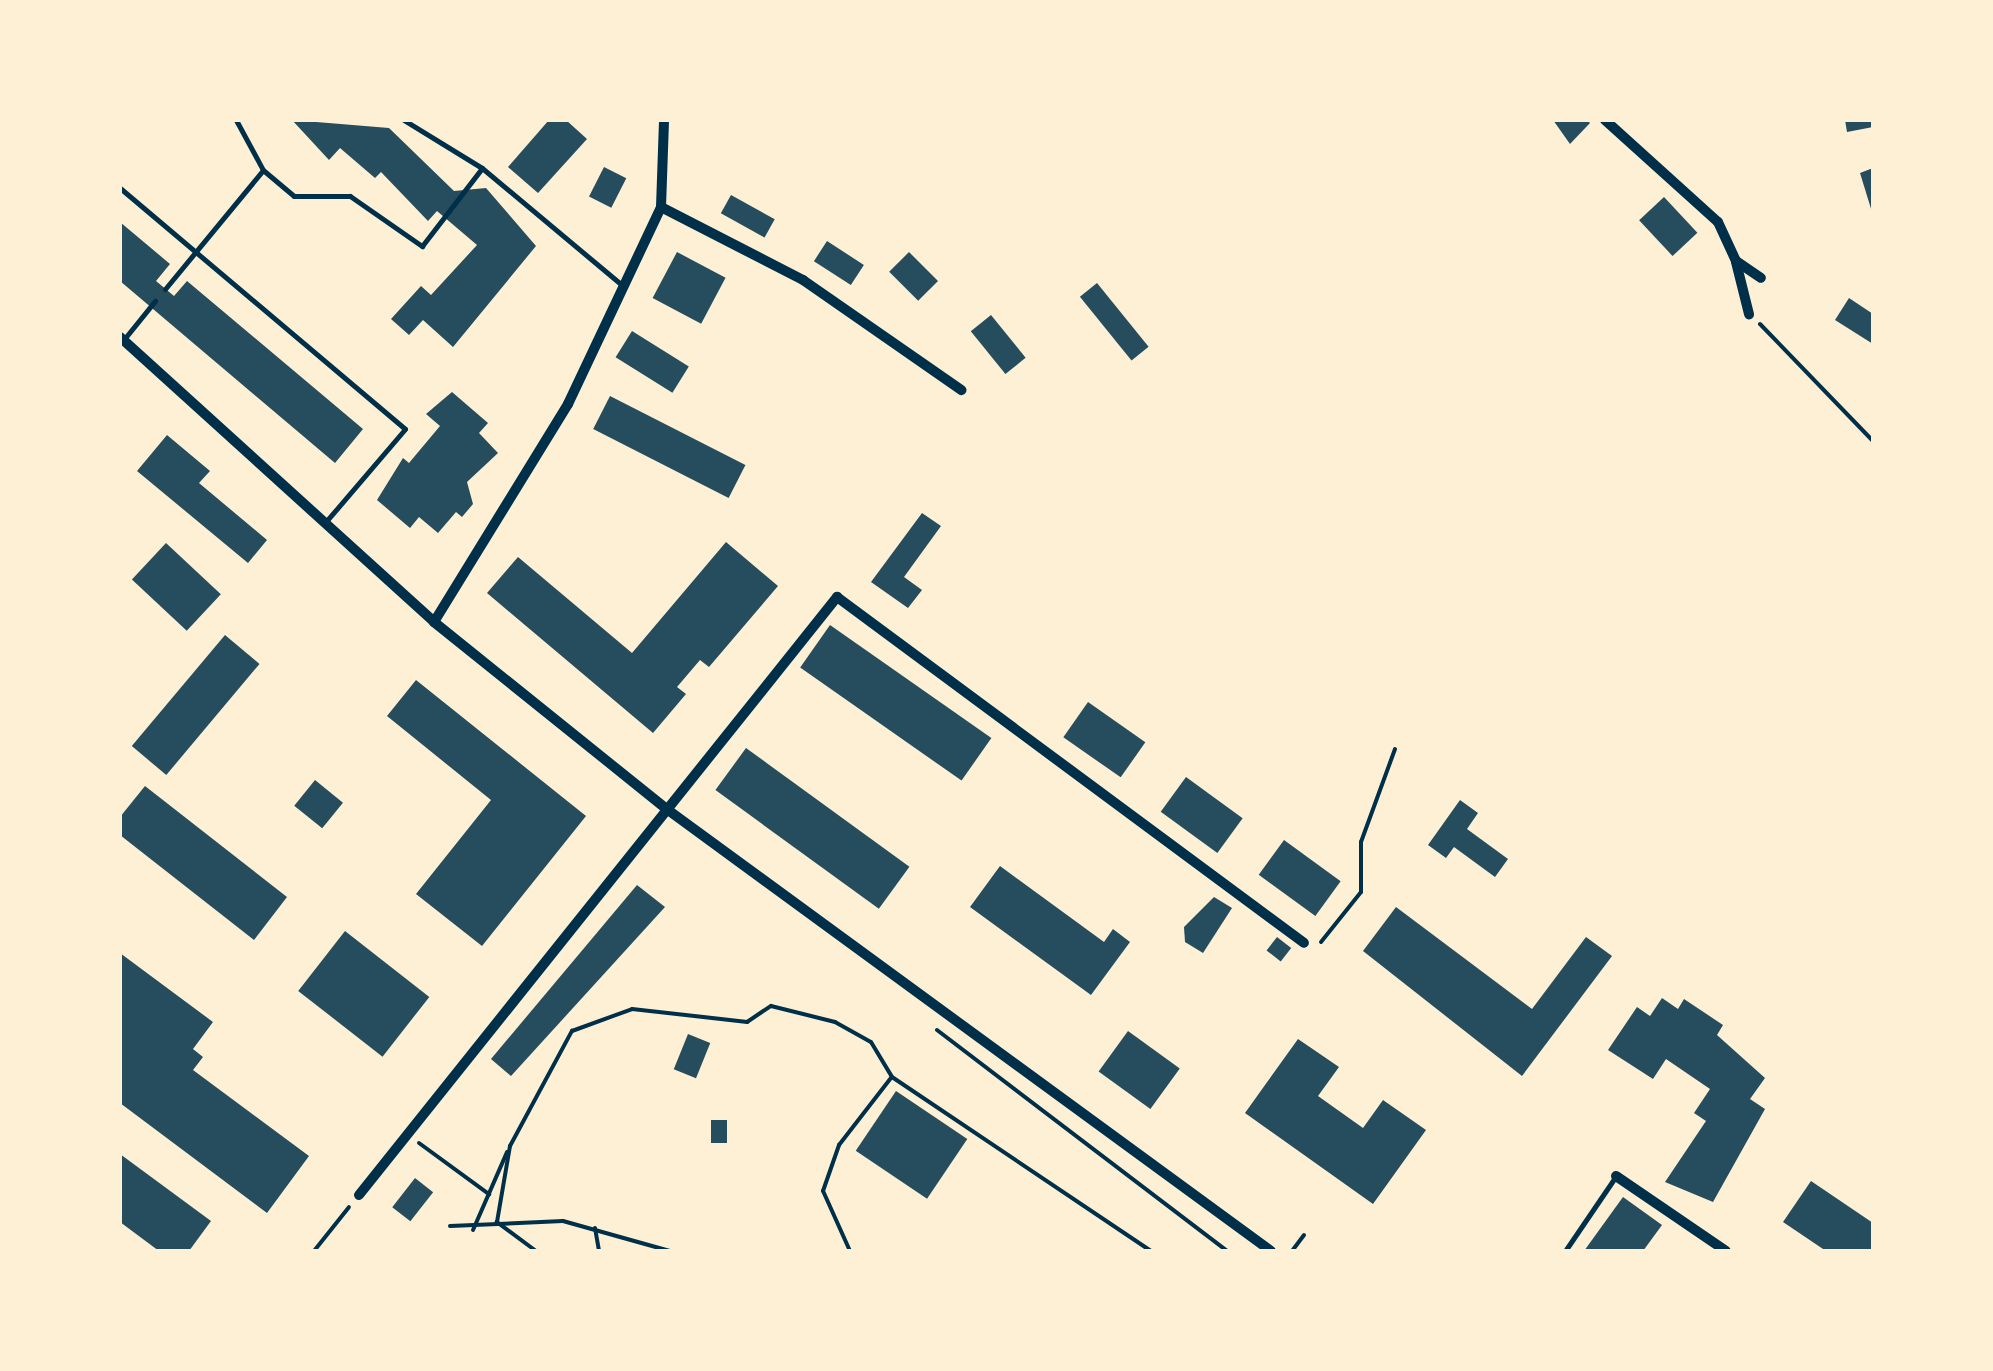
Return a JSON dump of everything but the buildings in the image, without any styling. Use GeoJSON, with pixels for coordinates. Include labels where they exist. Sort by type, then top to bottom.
{"type":"FeatureCollection","features":[{"type":"Feature","properties":{"kind":"street"},"geometry":{"type":"LineString","coordinates":[[434,622],[568,404],[661,208],[664,120]]}},
{"type":"Feature","properties":{"kind":"street"},"geometry":{"type":"LineString","coordinates":[[1605,120],[1718,222],[1736,261],[1749,314]]}},
{"type":"Feature","properties":{"kind":"street"},"geometry":{"type":"LineString","coordinates":[[661,208],[802,280],[960,390]]}},
{"type":"Feature","properties":{"kind":"street"},"geometry":{"type":"LineString","coordinates":[[1736,261],[1761,278]]}},
{"type":"Feature","properties":{"kind":"street"},"geometry":{"type":"LineString","coordinates":[[122,339],[328,518],[434,622],[668,810],[1271,1251]]}},
{"type":"Feature","properties":{"kind":"street"},"geometry":{"type":"LineString","coordinates":[[359,1195],[837,597],[1304,943]]}},
{"type":"Feature","properties":{"kind":"street"},"geometry":{"type":"LineString","coordinates":[[1616,1176],[1726,1251]]}},
{"type":"Feature","properties":{"kind":"lane"},"geometry":{"type":"LineString","coordinates":[[236,120],[262,170],[294,196],[350,196],[422,246],[482,168]]}},
{"type":"Feature","properties":{"kind":"lane"},"geometry":{"type":"LineString","coordinates":[[404,120],[482,168],[623,286]]}},
{"type":"Feature","properties":{"kind":"lane"},"geometry":{"type":"LineString","coordinates":[[165,288],[262,170]]}},
{"type":"Feature","properties":{"kind":"lane"},"geometry":{"type":"LineString","coordinates":[[120,188],[405,429],[328,518]]}},
{"type":"Feature","properties":{"kind":"lane"},"geometry":{"type":"LineString","coordinates":[[122,339],[154,301]]}},
{"type":"Feature","properties":{"kind":"lane"},"geometry":{"type":"LineString","coordinates":[[1565,1251],[1616,1176]]}},
{"type":"Feature","properties":{"kind":"lane"},"geometry":{"type":"LineString","coordinates":[[1246,1251],[1254,1240]]}},
{"type":"Feature","properties":{"kind":"path"},"geometry":{"type":"LineString","coordinates":[[1749,314],[1873,441]]}},
{"type":"Feature","properties":{"kind":"path"},"geometry":{"type":"LineString","coordinates":[[1304,943],[1329,941],[1361,892],[1361,842],[1394,749]]}},
{"type":"Feature","properties":{"kind":"path"},"geometry":{"type":"LineString","coordinates":[[473,1230],[510,1146],[572,1032],[632,1008],[746,1022],[771,1006],[835,1022],[871,1042],[892,1077],[1151,1251]]}},
{"type":"Feature","properties":{"kind":"path"},"geometry":{"type":"LineString","coordinates":[[928,1024],[1228,1251]]}},
{"type":"Feature","properties":{"kind":"path"},"geometry":{"type":"LineString","coordinates":[[850,1251],[823,1191],[839,1145],[892,1077]]}},
{"type":"Feature","properties":{"kind":"path"},"geometry":{"type":"LineString","coordinates":[[408,1134],[489,1194]]}},
{"type":"Feature","properties":{"kind":"path"},"geometry":{"type":"LineString","coordinates":[[497,1222],[510,1146]]}},
{"type":"Feature","properties":{"kind":"path"},"geometry":{"type":"LineString","coordinates":[[314,1251],[359,1195]]}},
{"type":"Feature","properties":{"kind":"path"},"geometry":{"type":"LineString","coordinates":[[497,1222],[536,1251]]}},
{"type":"Feature","properties":{"kind":"path"},"geometry":{"type":"LineString","coordinates":[[450,1226],[473,1230],[497,1222],[595,1228],[670,1251]]}},
{"type":"Feature","properties":{"kind":"path"},"geometry":{"type":"LineString","coordinates":[[595,1228],[599,1251]]}},
{"type":"Feature","properties":{"kind":"path"},"geometry":{"type":"LineString","coordinates":[[1292,1251],[1304,1235]]}}]}
